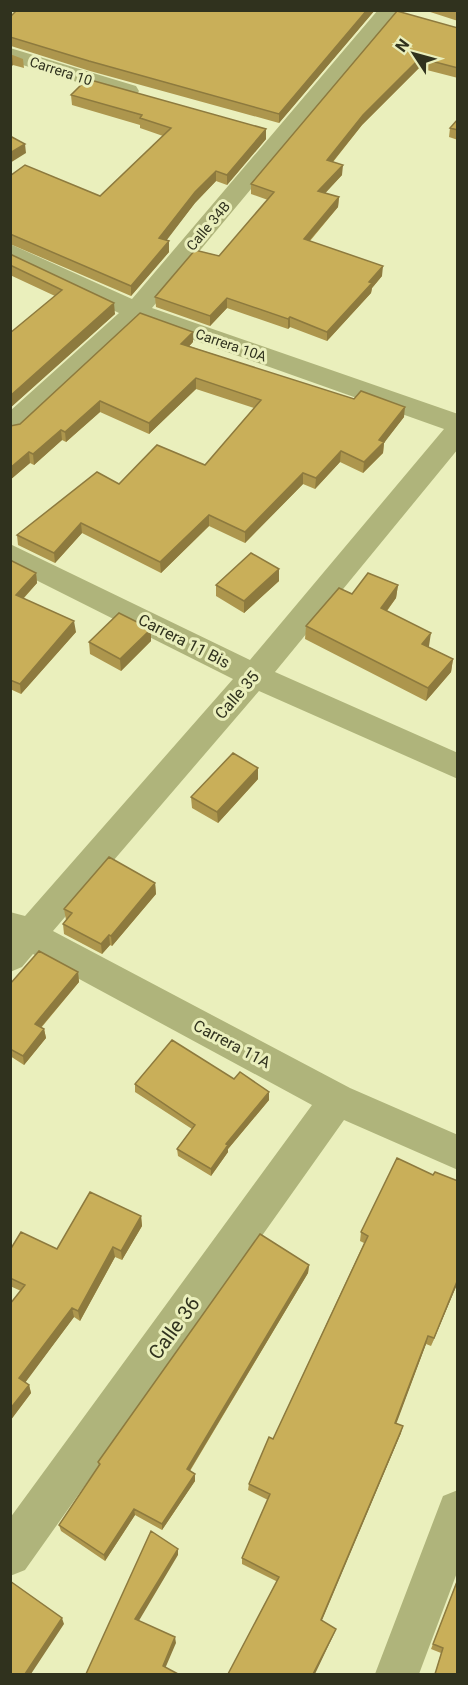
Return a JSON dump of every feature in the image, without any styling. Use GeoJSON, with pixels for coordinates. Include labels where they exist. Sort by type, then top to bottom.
{"type":"FeatureCollection","features":[{"type":"Feature","properties":{"kind":"street","name":"Calle 34B"},"geometry":{"type":"LineString","coordinates":[[10,427],[136,311],[274,132],[396,12]]}},
{"type":"Feature","properties":{"kind":"street","name":"Carrera 10"},"geometry":{"type":"LineString","coordinates":[[10,54],[81,78],[149,97]]}},
{"type":"Feature","properties":{"kind":"street","name":"Carrera 10A"},"geometry":{"type":"LineString","coordinates":[[10,251],[136,311],[458,424]]}},
{"type":"Feature","properties":{"kind":"street","name":"Calle 35"},"geometry":{"type":"LineString","coordinates":[[17,939],[254,676],[458,430]]}},
{"type":"Feature","properties":{"kind":"street","name":"Carrera 11 Bis"},"geometry":{"type":"LineString","coordinates":[[10,554],[254,676],[458,767]]}},
{"type":"Feature","properties":{"kind":"street","name":"Carrera 11A"},"geometry":{"type":"LineString","coordinates":[[17,939],[337,1100],[458,1153]]}},
{"type":"Feature","properties":{"kind":"street","name":"Calle 36"},"geometry":{"type":"LineString","coordinates":[[10,1555],[337,1100]]}},
{"type":"Feature","properties":{"kind":"street"},"geometry":{"type":"LineString","coordinates":[[397,1674],[458,1511]]}},
{"type":"Feature","properties":{"kind":"building"},"geometry":{"type":"Polygon","coordinates":[[[17,10],[367,10],[279,114],[10,37],[10,17],[17,10]]]}},
{"type":"Feature","properties":{"kind":"building"},"geometry":{"type":"Polygon","coordinates":[[[397,11],[458,28],[458,68],[420,58],[363,115],[327,160],[343,165],[318,191],[339,197],[304,239],[383,266],[369,282],[372,283],[327,332],[290,317],[288,319],[227,298],[210,316],[155,297],[195,250],[219,256],[274,192],[251,184],[397,11]]]}},
{"type":"Feature","properties":{"kind":"building"},"geometry":{"type":"Polygon","coordinates":[[[87,79],[266,129],[227,175],[216,171],[195,192],[159,238],[169,241],[131,286],[10,234],[10,176],[25,165],[100,196],[171,128],[140,118],[142,115],[71,95],[87,79]]]}},
{"type":"Feature","properties":{"kind":"building"},"geometry":{"type":"Polygon","coordinates":[[[458,119],[458,130],[450,128],[458,119]]]}},
{"type":"Feature","properties":{"kind":"building"},"geometry":{"type":"Polygon","coordinates":[[[10,136],[25,144],[10,153],[10,136]]]}},
{"type":"Feature","properties":{"kind":"building"},"geometry":{"type":"Polygon","coordinates":[[[10,254],[114,303],[10,396],[10,333],[62,290],[10,265],[10,254]]]}},
{"type":"Feature","properties":{"kind":"building"},"geometry":{"type":"Polygon","coordinates":[[[140,313],[193,332],[181,344],[354,399],[361,391],[405,407],[379,440],[384,442],[364,462],[341,451],[316,478],[303,473],[245,532],[209,515],[160,562],[81,523],[54,553],[17,535],[97,472],[119,484],[157,445],[205,465],[261,400],[196,378],[149,423],[100,401],[65,432],[61,430],[33,454],[29,452],[10,468],[10,426],[20,424],[140,313]]]}},
{"type":"Feature","properties":{"kind":"building"},"geometry":{"type":"Polygon","coordinates":[[[251,553],[279,569],[244,601],[216,585],[251,553]]]}},
{"type":"Feature","properties":{"kind":"building"},"geometry":{"type":"Polygon","coordinates":[[[10,560],[36,573],[16,595],[74,621],[20,684],[10,680],[10,560]]]}},
{"type":"Feature","properties":{"kind":"building"},"geometry":{"type":"Polygon","coordinates":[[[368,573],[398,585],[381,608],[431,633],[422,644],[453,659],[428,688],[306,626],[339,588],[352,594],[368,573]]]}},
{"type":"Feature","properties":{"kind":"building"},"geometry":{"type":"Polygon","coordinates":[[[119,613],[151,629],[120,659],[89,642],[119,613]]]}},
{"type":"Feature","properties":{"kind":"building"},"geometry":{"type":"Polygon","coordinates":[[[233,753],[258,768],[217,812],[191,797],[233,753]]]}},
{"type":"Feature","properties":{"kind":"building"},"geometry":{"type":"Polygon","coordinates":[[[109,857],[155,883],[111,936],[109,935],[101,944],[63,924],[72,913],[64,909],[109,857]]]}},
{"type":"Feature","properties":{"kind":"building"},"geometry":{"type":"Polygon","coordinates":[[[39,951],[78,972],[35,1024],[44,1029],[23,1056],[10,1049],[10,984],[39,951]]]}},
{"type":"Feature","properties":{"kind":"building"},"geometry":{"type":"Polygon","coordinates":[[[172,1040],[234,1079],[240,1072],[269,1092],[226,1144],[228,1145],[211,1169],[177,1149],[195,1125],[135,1084],[172,1040]]]}},
{"type":"Feature","properties":{"kind":"building"},"geometry":{"type":"Polygon","coordinates":[[[397,1158],[433,1175],[435,1172],[458,1181],[458,1279],[434,1338],[428,1336],[395,1423],[403,1426],[321,1620],[336,1629],[313,1674],[228,1674],[279,1577],[242,1558],[270,1494],[249,1484],[269,1437],[273,1439],[368,1236],[361,1232],[397,1158]]]}},
{"type":"Feature","properties":{"kind":"building"},"geometry":{"type":"Polygon","coordinates":[[[90,1192],[141,1216],[121,1251],[113,1247],[78,1311],[72,1308],[19,1378],[29,1385],[10,1409],[10,1304],[25,1285],[10,1278],[10,1250],[21,1232],[57,1249],[90,1192]]]}},
{"type":"Feature","properties":{"kind":"building"},"geometry":{"type":"Polygon","coordinates":[[[260,1234],[309,1265],[187,1469],[195,1474],[162,1524],[134,1509],[104,1555],[59,1525],[100,1464],[98,1462],[260,1234]]]}},
{"type":"Feature","properties":{"kind":"building"},"geometry":{"type":"Polygon","coordinates":[[[151,1531],[178,1549],[135,1619],[175,1637],[163,1666],[178,1674],[86,1674],[151,1531]]]}},
{"type":"Feature","properties":{"kind":"building"},"geometry":{"type":"Polygon","coordinates":[[[458,1579],[458,1674],[435,1674],[443,1648],[433,1644],[458,1579]]]}},
{"type":"Feature","properties":{"kind":"building"},"geometry":{"type":"Polygon","coordinates":[[[10,1581],[62,1618],[25,1674],[10,1674],[10,1581]]]}}]}
